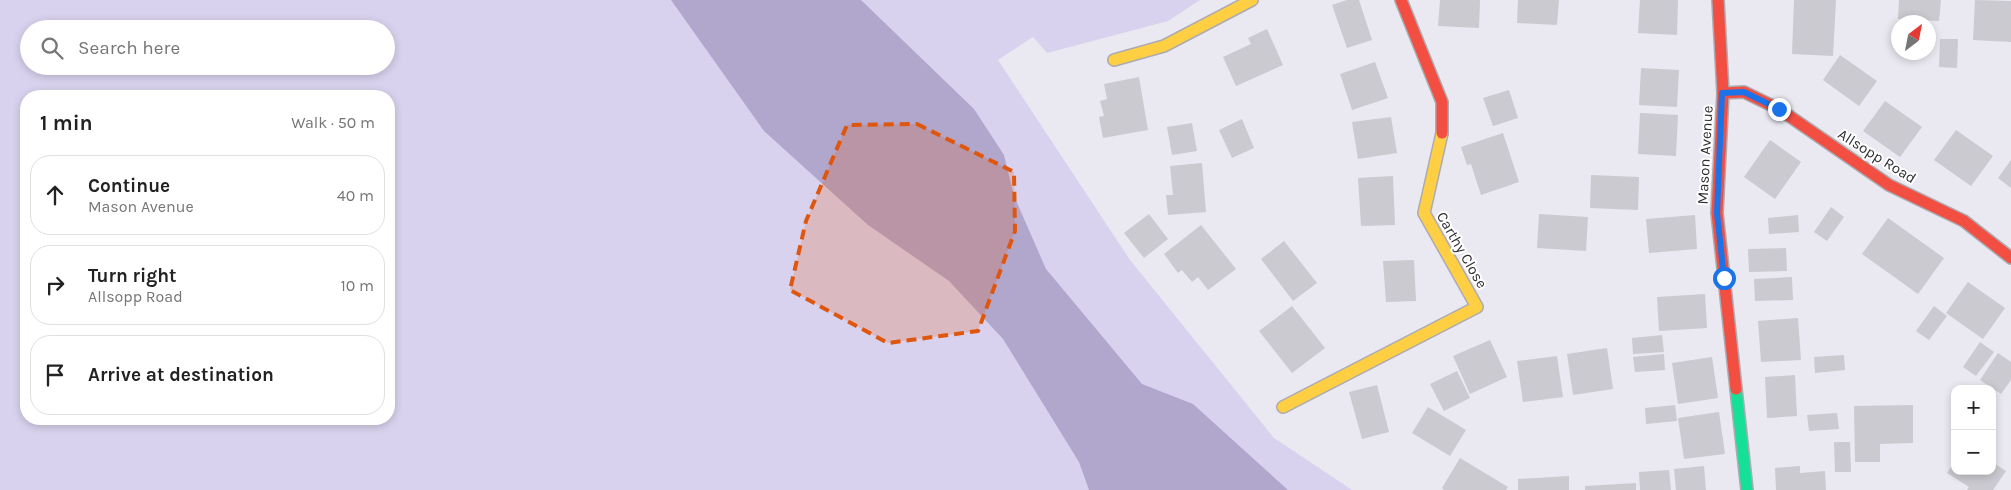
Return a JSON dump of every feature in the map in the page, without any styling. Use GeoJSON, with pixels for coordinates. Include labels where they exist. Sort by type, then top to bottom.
{"type":"FeatureCollection","features":[{"type":"Feature","properties":{"kind":"street"},"geometry":{"type":"LineString","coordinates":[[1114,60],[1164,46],[1252,0]]}},
{"type":"Feature","properties":{"kind":"street","name":"Carthy Close"},"geometry":{"type":"LineString","coordinates":[[1284,407],[1477,306],[1424,213],[1442,132],[1442,102],[1401,0]]}},
{"type":"Feature","properties":{"kind":"street","name":"Mason Avenue"},"geometry":{"type":"LineString","coordinates":[[1718,0],[1722,93],[1717,213],[1747,490]]}},
{"type":"Feature","properties":{"kind":"street","name":"Allsopp Road"},"geometry":{"type":"LineString","coordinates":[[1722,93],[1744,92],[1779,109],[1889,185],[1964,221],[2011,258]]}},
{"type":"Feature","properties":{"kind":"highlighted area"},"geometry":{"type":"Polygon","coordinates":[[[917,124],[1014,172],[1015,231],[978,331],[888,343],[790,290],[806,221],[847,125],[917,124]]]}},
{"type":"Feature","properties":{"kind":"shaded area"},"geometry":{"type":"Polygon","coordinates":[[[0,0],[1200,0],[1168,21],[1047,53],[1033,37],[998,60],[1130,260],[1274,438],[1352,490],[0,490],[0,0]]]}},
{"type":"Feature","properties":{"kind":"shaded area"},"geometry":{"type":"Polygon","coordinates":[[[671,0],[861,0],[974,109],[1004,155],[1014,196],[1046,269],[1142,384],[1193,404],[1288,490],[1089,490],[1079,462],[1003,339],[949,281],[868,225],[764,131],[671,0]]]}},
{"type":"Feature","properties":{"kind":"building"},"geometry":{"type":"Polygon","coordinates":[[[1347,0],[1359,0],[1372,40],[1347,48],[1332,5],[1347,0]]]}},
{"type":"Feature","properties":{"kind":"building"},"geometry":{"type":"Polygon","coordinates":[[[1440,0],[1480,0],[1479,28],[1438,26],[1440,0]]]}},
{"type":"Feature","properties":{"kind":"building"},"geometry":{"type":"Polygon","coordinates":[[[1518,0],[1559,0],[1557,25],[1517,23],[1518,0]]]}},
{"type":"Feature","properties":{"kind":"building"},"geometry":{"type":"Polygon","coordinates":[[[1640,0],[1678,0],[1677,35],[1638,33],[1640,0]]]}},
{"type":"Feature","properties":{"kind":"building"},"geometry":{"type":"Polygon","coordinates":[[[1794,0],[1836,0],[1833,56],[1792,54],[1794,0]]]}},
{"type":"Feature","properties":{"kind":"building"},"geometry":{"type":"Polygon","coordinates":[[[1899,0],[1941,0],[1939,21],[1936,21],[1936,15],[1898,15],[1899,0]]]}},
{"type":"Feature","properties":{"kind":"building"},"geometry":{"type":"Polygon","coordinates":[[[1975,0],[2011,1],[2011,42],[1973,40],[1975,0]]]}},
{"type":"Feature","properties":{"kind":"building"},"geometry":{"type":"Polygon","coordinates":[[[1267,29],[1283,65],[1236,86],[1223,57],[1251,44],[1248,38],[1267,29]]]}},
{"type":"Feature","properties":{"kind":"building"},"geometry":{"type":"Polygon","coordinates":[[[1940,39],[1958,39],[1957,68],[1939,67],[1940,39]]]}},
{"type":"Feature","properties":{"kind":"building"},"geometry":{"type":"Polygon","coordinates":[[[1840,55],[1877,81],[1859,106],[1823,80],[1840,55]]]}},
{"type":"Feature","properties":{"kind":"building"},"geometry":{"type":"Polygon","coordinates":[[[1375,62],[1388,98],[1352,110],[1340,74],[1375,62]]]}},
{"type":"Feature","properties":{"kind":"building"},"geometry":{"type":"Polygon","coordinates":[[[1641,68],[1679,70],[1677,107],[1639,105],[1641,68]]]}},
{"type":"Feature","properties":{"kind":"building"},"geometry":{"type":"Polygon","coordinates":[[[1139,77],[1148,130],[1103,138],[1099,117],[1104,116],[1100,101],[1107,99],[1104,84],[1139,77]]]}},
{"type":"Feature","properties":{"kind":"building"},"geometry":{"type":"Polygon","coordinates":[[[1509,90],[1518,118],[1493,126],[1483,98],[1509,90]]]}},
{"type":"Feature","properties":{"kind":"building"},"geometry":{"type":"Polygon","coordinates":[[[1885,101],[1922,127],[1900,157],[1863,131],[1885,101]]]}},
{"type":"Feature","properties":{"kind":"building"},"geometry":{"type":"Polygon","coordinates":[[[1640,113],[1678,115],[1676,156],[1638,154],[1640,113]]]}},
{"type":"Feature","properties":{"kind":"building"},"geometry":{"type":"Polygon","coordinates":[[[1391,117],[1397,153],[1358,159],[1352,122],[1391,117]]]}},
{"type":"Feature","properties":{"kind":"building"},"geometry":{"type":"Polygon","coordinates":[[[1242,119],[1254,148],[1232,158],[1219,130],[1242,119]]]}},
{"type":"Feature","properties":{"kind":"building"},"geometry":{"type":"Polygon","coordinates":[[[1192,123],[1197,151],[1172,155],[1167,127],[1192,123]]]}},
{"type":"Feature","properties":{"kind":"building"},"geometry":{"type":"Polygon","coordinates":[[[1956,130],[1993,156],[1971,186],[1934,160],[1956,130]]]}},
{"type":"Feature","properties":{"kind":"building"},"geometry":{"type":"Polygon","coordinates":[[[1503,133],[1519,182],[1481,195],[1471,164],[1467,165],[1461,147],[1503,133]]]}},
{"type":"Feature","properties":{"kind":"building"},"geometry":{"type":"Polygon","coordinates":[[[1770,140],[1801,162],[1775,199],[1744,177],[1770,140]]]}},
{"type":"Feature","properties":{"kind":"building"},"geometry":{"type":"Polygon","coordinates":[[[2011,160],[2011,188],[1998,178],[2011,160]]]}},
{"type":"Feature","properties":{"kind":"building"},"geometry":{"type":"Polygon","coordinates":[[[1202,163],[1206,212],[1168,215],[1166,195],[1173,195],[1170,166],[1202,163]]]}},
{"type":"Feature","properties":{"kind":"building"},"geometry":{"type":"Polygon","coordinates":[[[1591,175],[1639,177],[1638,210],[1590,208],[1591,175]]]}},
{"type":"Feature","properties":{"kind":"building"},"geometry":{"type":"Polygon","coordinates":[[[1393,176],[1395,225],[1361,226],[1358,178],[1393,176]]]}},
{"type":"Feature","properties":{"kind":"building"},"geometry":{"type":"Polygon","coordinates":[[[1831,207],[1844,217],[1827,241],[1814,232],[1831,207]]]}},
{"type":"Feature","properties":{"kind":"building"},"geometry":{"type":"Polygon","coordinates":[[[1149,214],[1168,239],[1144,258],[1124,233],[1149,214]]]}},
{"type":"Feature","properties":{"kind":"building"},"geometry":{"type":"Polygon","coordinates":[[[1539,214],[1588,217],[1586,251],[1537,248],[1539,214]]]}},
{"type":"Feature","properties":{"kind":"building"},"geometry":{"type":"Polygon","coordinates":[[[1695,215],[1697,249],[1649,253],[1646,219],[1695,215]]]}},
{"type":"Feature","properties":{"kind":"building"},"geometry":{"type":"Polygon","coordinates":[[[1798,215],[1799,232],[1769,234],[1768,218],[1798,215]]]}},
{"type":"Feature","properties":{"kind":"building"},"geometry":{"type":"Polygon","coordinates":[[[1888,218],[1944,258],[1918,294],[1862,254],[1888,218]]]}},
{"type":"Feature","properties":{"kind":"building"},"geometry":{"type":"Polygon","coordinates":[[[1201,225],[1236,269],[1208,290],[1198,277],[1192,282],[1182,270],[1178,273],[1164,254],[1201,225]]]}},
{"type":"Feature","properties":{"kind":"building"},"geometry":{"type":"Polygon","coordinates":[[[1284,241],[1317,283],[1293,301],[1261,259],[1284,241]]]}},
{"type":"Feature","properties":{"kind":"building"},"geometry":{"type":"Polygon","coordinates":[[[1786,248],[1787,271],[1749,272],[1748,249],[1786,248]]]}},
{"type":"Feature","properties":{"kind":"building"},"geometry":{"type":"Polygon","coordinates":[[[1414,260],[1416,301],[1386,302],[1383,261],[1414,260]]]}},
{"type":"Feature","properties":{"kind":"building"},"geometry":{"type":"Polygon","coordinates":[[[1792,277],[1793,300],[1755,301],[1754,279],[1792,277]]]}},
{"type":"Feature","properties":{"kind":"building"},"geometry":{"type":"Polygon","coordinates":[[[1968,282],[2005,308],[1983,339],[1946,313],[1968,282]]]}},
{"type":"Feature","properties":{"kind":"building"},"geometry":{"type":"Polygon","coordinates":[[[1705,294],[1707,328],[1659,331],[1657,297],[1705,294]]]}},
{"type":"Feature","properties":{"kind":"building"},"geometry":{"type":"Polygon","coordinates":[[[1292,306],[1325,348],[1292,373],[1259,331],[1292,306]]]}},
{"type":"Feature","properties":{"kind":"building"},"geometry":{"type":"Polygon","coordinates":[[[1934,306],[1947,316],[1929,340],[1916,331],[1934,306]]]}},
{"type":"Feature","properties":{"kind":"building"},"geometry":{"type":"Polygon","coordinates":[[[1798,318],[1801,360],[1761,362],[1758,321],[1798,318]]]}},
{"type":"Feature","properties":{"kind":"building"},"geometry":{"type":"Polygon","coordinates":[[[1662,335],[1664,352],[1633,354],[1632,338],[1662,335]]]}},
{"type":"Feature","properties":{"kind":"building"},"geometry":{"type":"Polygon","coordinates":[[[1490,340],[1507,377],[1470,394],[1453,356],[1490,340]]]}},
{"type":"Feature","properties":{"kind":"building"},"geometry":{"type":"Polygon","coordinates":[[[1980,342],[1994,352],[1976,376],[1963,367],[1980,342]]]}},
{"type":"Feature","properties":{"kind":"building"},"geometry":{"type":"Polygon","coordinates":[[[1607,348],[1613,389],[1573,395],[1567,354],[1607,348]]]}},
{"type":"Feature","properties":{"kind":"building"},"geometry":{"type":"Polygon","coordinates":[[[1998,353],[2011,362],[2011,380],[2001,394],[1996,391],[1996,385],[1988,385],[1980,380],[1998,353]]]}},
{"type":"Feature","properties":{"kind":"building"},"geometry":{"type":"Polygon","coordinates":[[[1664,354],[1665,370],[1635,372],[1633,357],[1664,354]]]}},
{"type":"Feature","properties":{"kind":"building"},"geometry":{"type":"Polygon","coordinates":[[[1844,355],[1845,370],[1815,373],[1814,357],[1844,355]]]}},
{"type":"Feature","properties":{"kind":"building"},"geometry":{"type":"Polygon","coordinates":[[[1557,356],[1563,397],[1523,402],[1517,361],[1557,356]]]}},
{"type":"Feature","properties":{"kind":"building"},"geometry":{"type":"Polygon","coordinates":[[[1712,357],[1718,398],[1678,404],[1672,363],[1712,357]]]}},
{"type":"Feature","properties":{"kind":"building"},"geometry":{"type":"Polygon","coordinates":[[[1457,371],[1470,398],[1444,411],[1430,384],[1457,371]]]}},
{"type":"Feature","properties":{"kind":"building"},"geometry":{"type":"Polygon","coordinates":[[[1795,375],[1797,416],[1767,418],[1765,377],[1795,375]]]}},
{"type":"Feature","properties":{"kind":"building"},"geometry":{"type":"Polygon","coordinates":[[[1377,385],[1389,432],[1362,439],[1349,392],[1377,385]]]}},
{"type":"Feature","properties":{"kind":"building"},"geometry":{"type":"Polygon","coordinates":[[[1675,405],[1677,421],[1646,424],[1645,408],[1675,405]]]}},
{"type":"Feature","properties":{"kind":"building"},"geometry":{"type":"Polygon","coordinates":[[[1913,405],[1913,443],[1880,444],[1880,462],[1855,462],[1854,406],[1913,405]]]}},
{"type":"Feature","properties":{"kind":"building"},"geometry":{"type":"Polygon","coordinates":[[[1428,407],[1466,430],[1450,456],[1412,433],[1428,407]]]}},
{"type":"Feature","properties":{"kind":"building"},"geometry":{"type":"Polygon","coordinates":[[[1719,412],[1725,454],[1684,459],[1678,418],[1719,412]]]}},
{"type":"Feature","properties":{"kind":"building"},"geometry":{"type":"Polygon","coordinates":[[[1837,413],[1839,429],[1809,431],[1807,415],[1837,413]]]}},
{"type":"Feature","properties":{"kind":"building"},"geometry":{"type":"Polygon","coordinates":[[[1834,442],[1850,442],[1851,472],[1835,472],[1834,442]]]}},
{"type":"Feature","properties":{"kind":"building"},"geometry":{"type":"Polygon","coordinates":[[[1460,458],[1508,487],[1506,490],[1444,490],[1442,488],[1460,458]]]}},
{"type":"Feature","properties":{"kind":"building"},"geometry":{"type":"Polygon","coordinates":[[[1996,465],[2006,471],[1993,490],[1967,490],[1969,487],[1947,473],[1951,467],[1951,475],[1996,475],[1996,465]]]}},
{"type":"Feature","properties":{"kind":"building"},"geometry":{"type":"Polygon","coordinates":[[[1704,466],[1706,490],[1676,490],[1674,469],[1704,466]]]}},
{"type":"Feature","properties":{"kind":"building"},"geometry":{"type":"Polygon","coordinates":[[[1800,466],[1800,473],[1825,471],[1826,490],[1776,490],[1775,468],[1800,466]]]}},
{"type":"Feature","properties":{"kind":"building"},"geometry":{"type":"Polygon","coordinates":[[[1669,470],[1671,490],[1640,490],[1639,472],[1669,470]]]}},
{"type":"Feature","properties":{"kind":"building"},"geometry":{"type":"Polygon","coordinates":[[[1569,476],[1569,490],[1518,490],[1518,479],[1569,476]]]}},
{"type":"Feature","properties":{"kind":"building"},"geometry":{"type":"Polygon","coordinates":[[[1636,483],[1636,490],[1585,490],[1585,486],[1636,483]]]}},
{"type":"Feature","properties":{"kind":"traffic: fast"},"geometry":{"type":"LineString","coordinates":[[1736,389],[1747,490]]}},
{"type":"Feature","properties":{"kind":"traffic: slow"},"geometry":{"type":"LineString","coordinates":[[1114,60],[1164,46],[1252,0]]}},
{"type":"Feature","properties":{"kind":"traffic: slow"},"geometry":{"type":"LineString","coordinates":[[1283,407],[1477,307],[1424,213],[1442,133]]}},
{"type":"Feature","properties":{"kind":"traffic: jam"},"geometry":{"type":"LineString","coordinates":[[1401,0],[1442,102],[1442,133]]}},
{"type":"Feature","properties":{"kind":"traffic: jam"},"geometry":{"type":"LineString","coordinates":[[1718,0],[1723,93],[1717,213],[1736,389]]}},
{"type":"Feature","properties":{"kind":"traffic: jam"},"geometry":{"type":"LineString","coordinates":[[1723,93],[1744,92],[1779,109],[1889,185],[1964,221],[2011,258]]}},
{"type":"Feature","properties":{"kind":"route"},"geometry":{"type":"LineString","coordinates":[[1724,278],[1717,213],[1722,93],[1744,92],[1779,109]]}}]}
